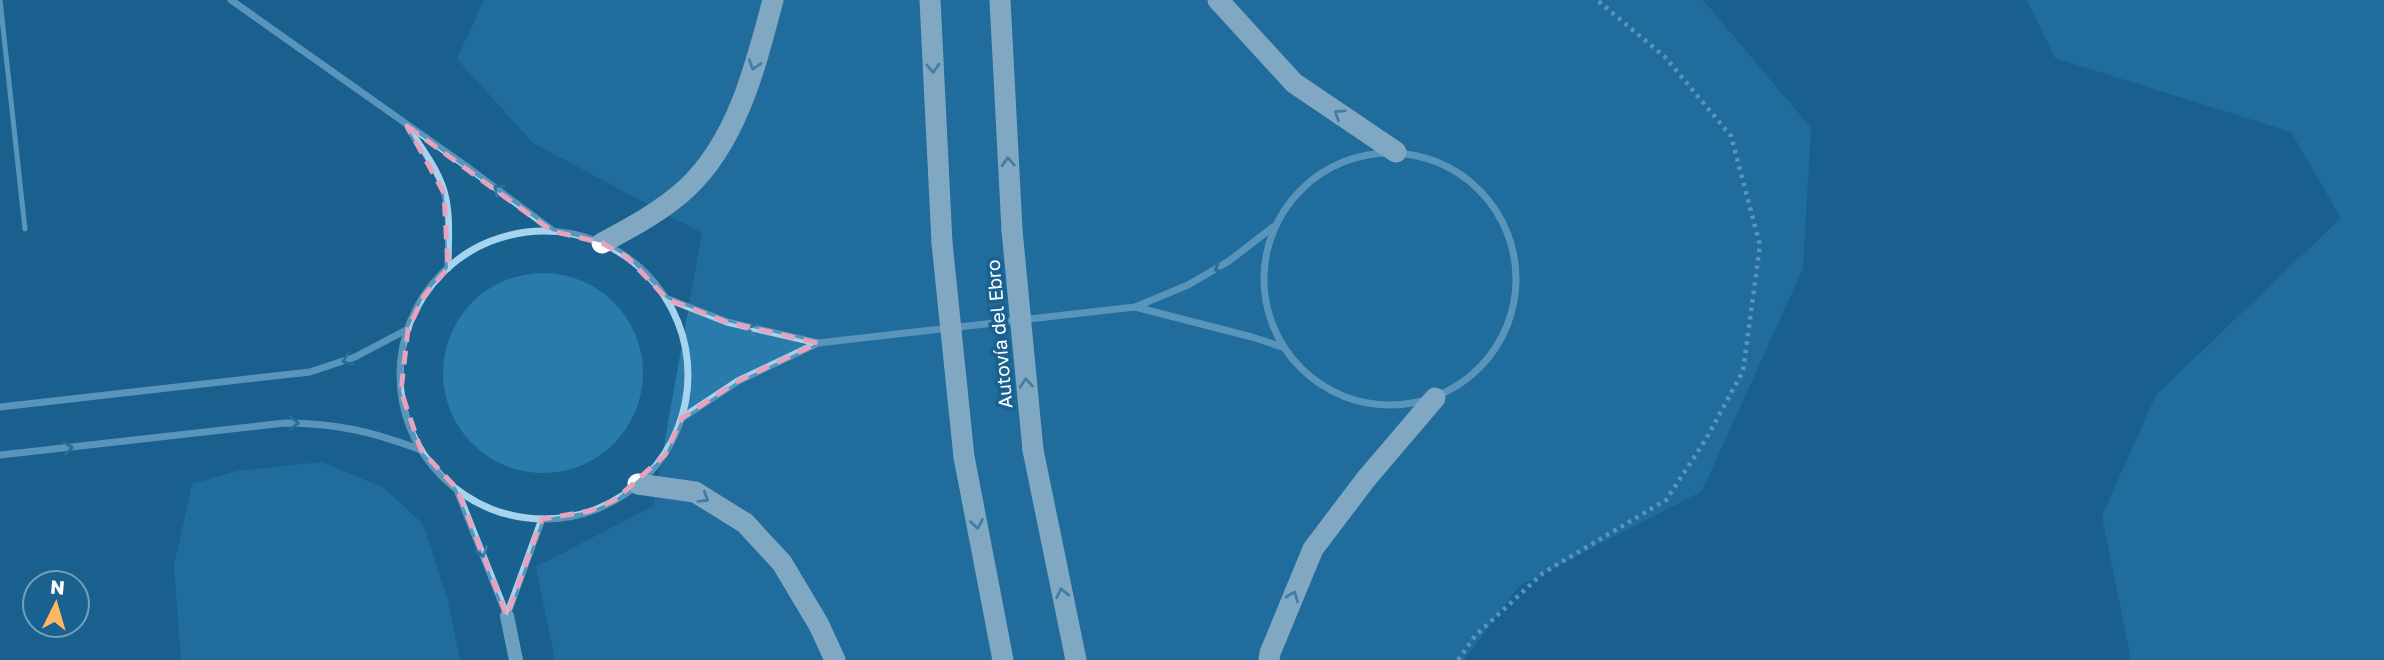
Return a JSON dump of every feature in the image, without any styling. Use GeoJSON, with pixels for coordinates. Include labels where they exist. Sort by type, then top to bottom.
{"type":"FeatureCollection","features":[{"type":"Feature","properties":{"kind":"highway"},"geometry":{"type":"LineString","coordinates":[[602,243],[666,205],[689,187],[708,164],[725,138],[738,110],[773,0]]}},
{"type":"Feature","properties":{"kind":"highway"},"geometry":{"type":"LineString","coordinates":[[930,0],[942,243],[964,457],[1003,660]]}},
{"type":"Feature","properties":{"kind":"highway","name":"Autovía del Ebro"},"geometry":{"type":"LineString","coordinates":[[1000,0],[1012,230],[1032,450],[1076,660]]}},
{"type":"Feature","properties":{"kind":"highway"},"geometry":{"type":"LineString","coordinates":[[1218,0],[1294,83],[1396,152]]}},
{"type":"Feature","properties":{"kind":"highway"},"geometry":{"type":"LineString","coordinates":[[1269,660],[1312,549],[1366,479],[1435,398]]}},
{"type":"Feature","properties":{"kind":"highway"},"geometry":{"type":"LineString","coordinates":[[638,484],[695,492],[745,523],[782,562],[835,660]]}},
{"type":"Feature","properties":{"kind":"street"},"geometry":{"type":"LineString","coordinates":[[231,0],[476,173],[552,231]]}},
{"type":"Feature","properties":{"kind":"street"},"geometry":{"type":"LineString","coordinates":[[407,126],[434,167],[444,193],[448,227],[448,268]]}},
{"type":"Feature","properties":{"kind":"street"},"geometry":{"type":"LineString","coordinates":[[1396,152],[1430,158],[1461,174],[1487,197],[1506,226],[1516,259],[1516,293],[1508,327],[1490,357],[1465,381],[1435,398],[1393,406],[1350,400],[1312,379],[1283,347],[1269,319],[1263,288],[1264,257],[1273,227],[1294,195],[1323,171],[1358,156],[1396,152]]}},
{"type":"Feature","properties":{"kind":"street"},"geometry":{"type":"LineString","coordinates":[[682,418],[738,381],[818,343],[1135,307],[1188,285],[1229,261],[1273,227]]}},
{"type":"Feature","properties":{"kind":"street"},"geometry":{"type":"LineString","coordinates":[[552,231],[602,243],[627,257],[649,276],[667,299],[681,327],[687,356],[688,388],[682,418],[665,454],[638,484],[615,500],[590,511],[542,519],[506,513],[477,502],[457,489],[435,469],[421,450],[408,422],[401,391],[401,359],[408,329],[424,296],[448,268],[479,246],[514,234],[552,231]]}},
{"type":"Feature","properties":{"kind":"street"},"geometry":{"type":"LineString","coordinates":[[667,299],[727,322],[818,343]]}},
{"type":"Feature","properties":{"kind":"street"},"geometry":{"type":"LineString","coordinates":[[1135,307],[1283,347]]}},
{"type":"Feature","properties":{"kind":"street"},"geometry":{"type":"LineString","coordinates":[[0,407],[310,372],[355,357],[408,329]]}},
{"type":"Feature","properties":{"kind":"street"},"geometry":{"type":"LineString","coordinates":[[0,455],[285,423],[316,423],[356,428],[421,450]]}},
{"type":"Feature","properties":{"kind":"street"},"geometry":{"type":"LineString","coordinates":[[457,489],[507,616],[516,660]]}},
{"type":"Feature","properties":{"kind":"street"},"geometry":{"type":"LineString","coordinates":[[507,616],[542,519]]}},
{"type":"Feature","properties":{"kind":"lane"},"geometry":{"type":"LineString","coordinates":[[0,0],[25,229]]}},
{"type":"Feature","properties":{"kind":"path"},"geometry":{"type":"LineString","coordinates":[[1458,660],[1475,636],[1542,573],[1666,500],[1706,439],[1743,371],[1760,245],[1731,136],[1665,57],[1597,0]]}},
{"type":"Feature","properties":{"kind":"highlighted area"},"geometry":{"type":"Polygon","coordinates":[[[407,126],[552,231],[602,243],[627,257],[667,299],[727,322],[818,343],[738,381],[682,418],[665,455],[615,500],[590,511],[542,519],[507,616],[457,489],[421,450],[401,391],[408,329],[424,296],[448,268],[444,193],[407,126]]]}},
{"type":"Feature","properties":{"kind":"shaded area"},"geometry":{"type":"Polygon","coordinates":[[[484,0],[1703,0],[1811,128],[1803,268],[1702,491],[1519,586],[1464,660],[555,660],[536,567],[653,506],[702,233],[533,143],[457,59],[484,0]]]}},
{"type":"Feature","properties":{"kind":"shaded area"},"geometry":{"type":"Polygon","coordinates":[[[2027,0],[2384,0],[2384,660],[2131,660],[2102,516],[2156,395],[2341,218],[2291,132],[2055,58],[2027,0]]]}},
{"type":"Feature","properties":{"kind":"shaded area"},"geometry":{"type":"Polygon","coordinates":[[[543,273],[581,280],[614,302],[636,335],[643,373],[636,411],[614,444],[581,466],[543,473],[505,466],[472,444],[450,411],[443,373],[450,335],[472,302],[505,280],[543,273]]]}},
{"type":"Feature","properties":{"kind":"shaded area"},"geometry":{"type":"Polygon","coordinates":[[[322,462],[384,488],[423,524],[448,601],[460,660],[181,660],[174,566],[192,484],[237,471],[322,462]]]}}]}
